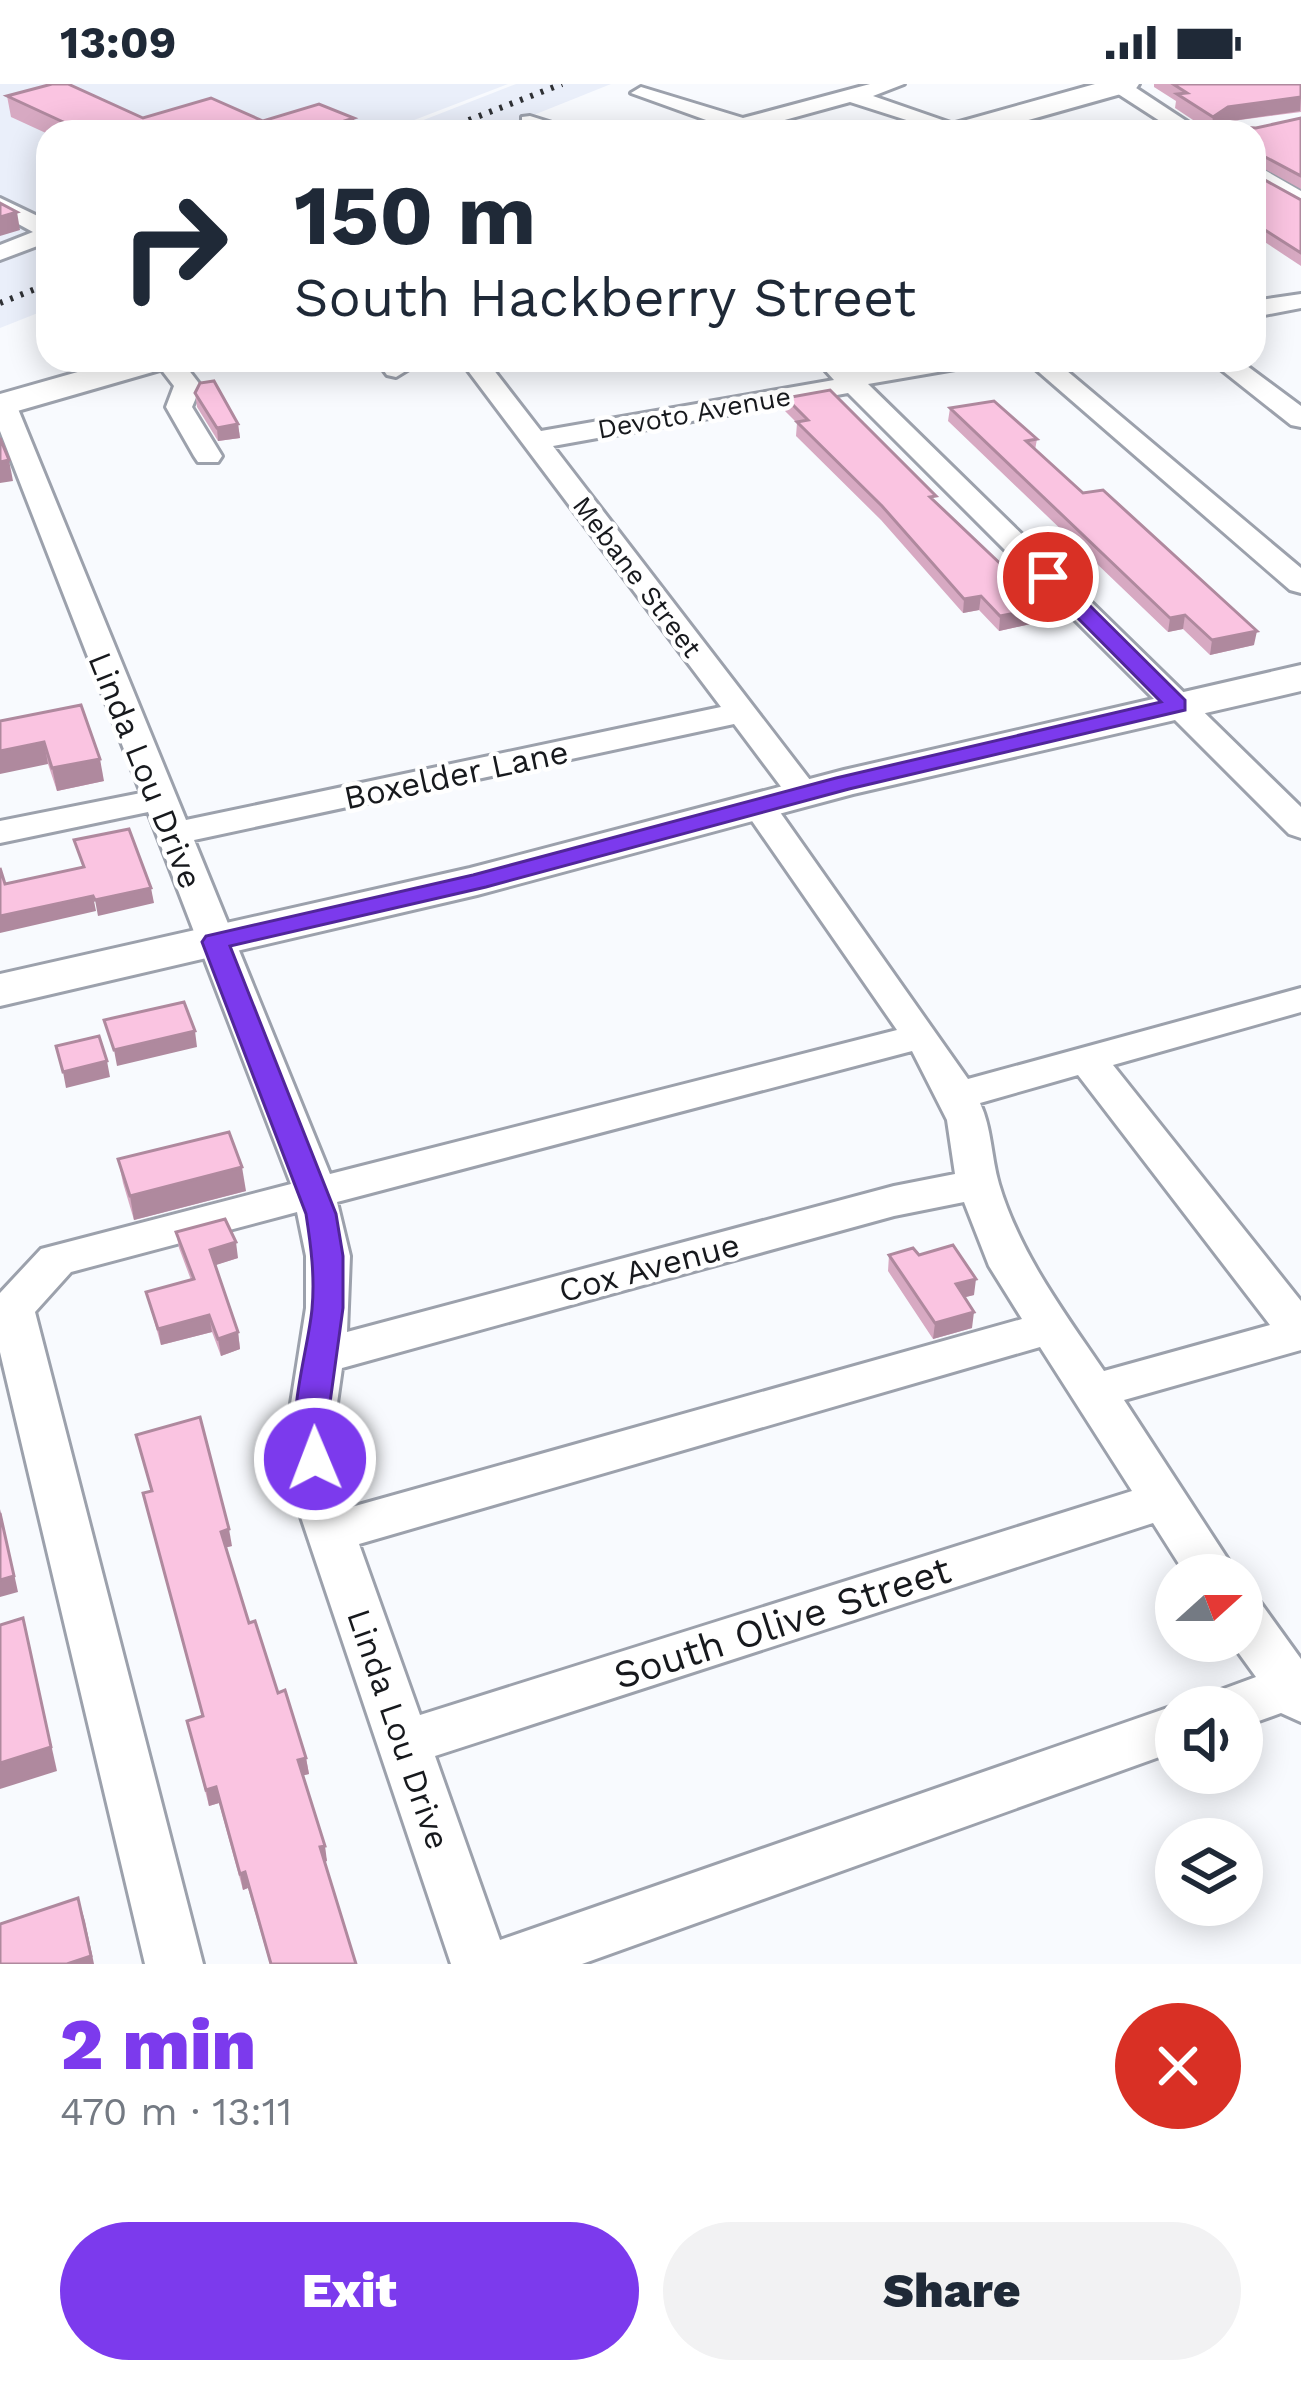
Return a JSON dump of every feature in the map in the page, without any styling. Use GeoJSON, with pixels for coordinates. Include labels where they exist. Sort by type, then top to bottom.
{"type":"FeatureCollection","features":[{"type":"Feature","properties":{"kind":"main road"},"geometry":{"type":"LineString","coordinates":[[1022,120],[1122,85]]}},
{"type":"Feature","properties":{"kind":"main road"},"geometry":{"type":"LineString","coordinates":[[1,405],[116,372]]}},
{"type":"Feature","properties":{"kind":"main road"},"geometry":{"type":"LineString","coordinates":[[0,990],[477,881],[803,793],[1301,678]]}},
{"type":"Feature","properties":{"kind":"street"},"geometry":{"type":"LineString","coordinates":[[811,84],[923,120]]}},
{"type":"Feature","properties":{"kind":"street"},"geometry":{"type":"LineString","coordinates":[[761,120],[894,84]]}},
{"type":"Feature","properties":{"kind":"street"},"geometry":{"type":"LineString","coordinates":[[1122,85],[1174,120]]}},
{"type":"Feature","properties":{"kind":"street"},"geometry":{"type":"LineString","coordinates":[[641,93],[727,120]]}},
{"type":"Feature","properties":{"kind":"street"},"geometry":{"type":"LineString","coordinates":[[1266,179],[1301,201]]}},
{"type":"Feature","properties":{"kind":"street"},"geometry":{"type":"LineString","coordinates":[[0,205],[36,225]]}},
{"type":"Feature","properties":{"kind":"street"},"geometry":{"type":"LineString","coordinates":[[0,253],[36,237]]}},
{"type":"Feature","properties":{"kind":"street"},"geometry":{"type":"LineString","coordinates":[[1266,307],[1301,301]]}},
{"type":"Feature","properties":{"kind":"street"},"geometry":{"type":"LineString","coordinates":[[177,372],[188,386],[179,407],[208,455]]}},
{"type":"Feature","properties":{"kind":"street","name":"Mebane Street"},"geometry":{"type":"LineString","coordinates":[[482,372],[803,793]]}},
{"type":"Feature","properties":{"kind":"street"},"geometry":{"type":"LineString","coordinates":[[1052,372],[1301,584]]}},
{"type":"Feature","properties":{"kind":"street"},"geometry":{"type":"LineString","coordinates":[[1238,372],[1301,419]]}},
{"type":"Feature","properties":{"kind":"street"},"geometry":{"type":"LineString","coordinates":[[845,375],[1301,827]]}},
{"type":"Feature","properties":{"kind":"street","name":"Devoto Avenue"},"geometry":{"type":"LineString","coordinates":[[533,441],[845,375]]}},
{"type":"Feature","properties":{"kind":"street","name":"Linda Lou Drive"},"geometry":{"type":"LineString","coordinates":[[1,405],[315,1193],[328,1256],[322,1355],[313,1410],[315,1459],[330,1533],[480,1964]]}},
{"type":"Feature","properties":{"kind":"street","name":"Boxelder Lane"},"geometry":{"type":"LineString","coordinates":[[0,832],[164,817],[741,713]]}},
{"type":"Feature","properties":{"kind":"street"},"geometry":{"type":"LineString","coordinates":[[758,805],[922,1036],[956,1096],[973,1143],[978,1184],[1011,1266],[1198,1554]]}},
{"type":"Feature","properties":{"kind":"street"},"geometry":{"type":"LineString","coordinates":[[956,1096],[1301,1000]]}},
{"type":"Feature","properties":{"kind":"street"},"geometry":{"type":"LineString","coordinates":[[174,1964],[12,1309],[56,1260],[922,1036]]}},
{"type":"Feature","properties":{"kind":"street"},"geometry":{"type":"LineString","coordinates":[[1088,1060],[1301,1333],[1095,1391]]}},
{"type":"Feature","properties":{"kind":"street","name":"Cox Avenue"},"geometry":{"type":"LineString","coordinates":[[322,1355],[893,1201],[978,1184]]}},
{"type":"Feature","properties":{"kind":"street"},"geometry":{"type":"LineString","coordinates":[[330,1533],[1052,1328]]}},
{"type":"Feature","properties":{"kind":"street","name":"South Olive Street"},"geometry":{"type":"LineString","coordinates":[[404,1743],[1160,1501]]}},
{"type":"Feature","properties":{"kind":"street"},"geometry":{"type":"LineString","coordinates":[[1263,1646],[1297,1694],[1263,1701]]}},
{"type":"Feature","properties":{"kind":"street"},"geometry":{"type":"LineString","coordinates":[[507,1964],[1155,1735]]}},
{"type":"Feature","properties":{"kind":"shaded area"},"geometry":{"type":"Polygon","coordinates":[[[0,84],[508,84],[414,120],[36,120],[36,314],[0,328],[0,84]]]}},
{"type":"Feature","properties":{"kind":"shaded area"},"geometry":{"type":"Polygon","coordinates":[[[516,84],[611,84],[521,120],[424,120],[516,84]]]}},
{"type":"Feature","properties":{"kind":"building"},"geometry":{"type":"Polygon","coordinates":[[[68,84],[143,118],[211,98],[261,120],[59,120],[7,96],[68,84]]]}},
{"type":"Feature","properties":{"kind":"building"},"geometry":{"type":"Polygon","coordinates":[[[1173,84],[1301,84],[1301,97],[1228,107],[1213,117],[1177,94],[1187,93],[1173,84]]]}},
{"type":"Feature","properties":{"kind":"building"},"geometry":{"type":"Polygon","coordinates":[[[319,104],[354,118],[348,120],[266,120],[319,104]]]}},
{"type":"Feature","properties":{"kind":"building"},"geometry":{"type":"Polygon","coordinates":[[[1301,118],[1301,176],[1266,157],[1266,126],[1301,118]]]}},
{"type":"Feature","properties":{"kind":"building"},"geometry":{"type":"Polygon","coordinates":[[[1266,181],[1301,200],[1301,253],[1266,231],[1266,181]]]}},
{"type":"Feature","properties":{"kind":"building"},"geometry":{"type":"Polygon","coordinates":[[[0,203],[17,212],[0,217],[0,203]]]}},
{"type":"Feature","properties":{"kind":"building"},"geometry":{"type":"Polygon","coordinates":[[[214,381],[238,424],[217,428],[195,393],[200,383],[214,381]]]}},
{"type":"Feature","properties":{"kind":"building"},"geometry":{"type":"Polygon","coordinates":[[[830,390],[936,496],[930,497],[1046,607],[1000,616],[981,596],[964,599],[882,506],[797,422],[808,420],[786,398],[830,390]]]}},
{"type":"Feature","properties":{"kind":"building"},"geometry":{"type":"Polygon","coordinates":[[[994,401],[1037,439],[1026,441],[1083,493],[1103,490],[1257,631],[1212,640],[1185,615],[1170,618],[950,408],[994,401]]]}},
{"type":"Feature","properties":{"kind":"building"},"geometry":{"type":"Polygon","coordinates":[[[0,438],[9,460],[0,462],[0,438]]]}},
{"type":"Feature","properties":{"kind":"building"},"geometry":{"type":"Polygon","coordinates":[[[81,705],[100,759],[52,768],[44,742],[0,751],[0,721],[81,705]]]}},
{"type":"Feature","properties":{"kind":"building"},"geometry":{"type":"Polygon","coordinates":[[[129,829],[151,888],[0,916],[0,868],[5,884],[84,867],[74,840],[129,829]]]}},
{"type":"Feature","properties":{"kind":"building"},"geometry":{"type":"Polygon","coordinates":[[[184,1002],[195,1031],[114,1050],[104,1020],[184,1002]]]}},
{"type":"Feature","properties":{"kind":"building"},"geometry":{"type":"Polygon","coordinates":[[[99,1036],[107,1061],[63,1072],[56,1046],[99,1036]]]}},
{"type":"Feature","properties":{"kind":"building"},"geometry":{"type":"Polygon","coordinates":[[[229,1132],[242,1167],[130,1196],[118,1159],[229,1132]]]}},
{"type":"Feature","properties":{"kind":"building"},"geometry":{"type":"Polygon","coordinates":[[[225,1219],[236,1242],[210,1250],[238,1332],[218,1339],[209,1315],[158,1329],[146,1292],[194,1279],[176,1232],[225,1219]]]}},
{"type":"Feature","properties":{"kind":"building"},"geometry":{"type":"Polygon","coordinates":[[[953,1245],[976,1279],[956,1284],[974,1312],[935,1323],[889,1255],[913,1248],[919,1255],[953,1245]]]}},
{"type":"Feature","properties":{"kind":"building"},"geometry":{"type":"Polygon","coordinates":[[[200,1417],[229,1529],[221,1532],[249,1623],[255,1621],[278,1693],[285,1690],[306,1758],[298,1760],[325,1846],[320,1847],[356,1964],[271,1964],[216,1787],[206,1790],[187,1721],[203,1716],[143,1493],[152,1491],[136,1435],[200,1417]]]}},
{"type":"Feature","properties":{"kind":"building"},"geometry":{"type":"Polygon","coordinates":[[[0,1513],[14,1576],[0,1580],[0,1513]]]}},
{"type":"Feature","properties":{"kind":"building"},"geometry":{"type":"Polygon","coordinates":[[[23,1618],[51,1747],[0,1763],[0,1625],[23,1618]]]}},
{"type":"Feature","properties":{"kind":"building"},"geometry":{"type":"Polygon","coordinates":[[[78,1898],[91,1956],[67,1964],[0,1964],[0,1924],[78,1898]]]}},
{"type":"Feature","properties":{"kind":"railway"},"geometry":{"type":"LineString","coordinates":[[469,120],[562,84]]}},
{"type":"Feature","properties":{"kind":"railway"},"geometry":{"type":"LineString","coordinates":[[0,303],[36,289]]}},
{"type":"Feature","properties":{"kind":"route"},"geometry":{"type":"LineString","coordinates":[[315,1459],[313,1410],[328,1308],[328,1256],[321,1214],[215,942],[477,881],[844,783],[1177,705],[1048,577]]}}]}
